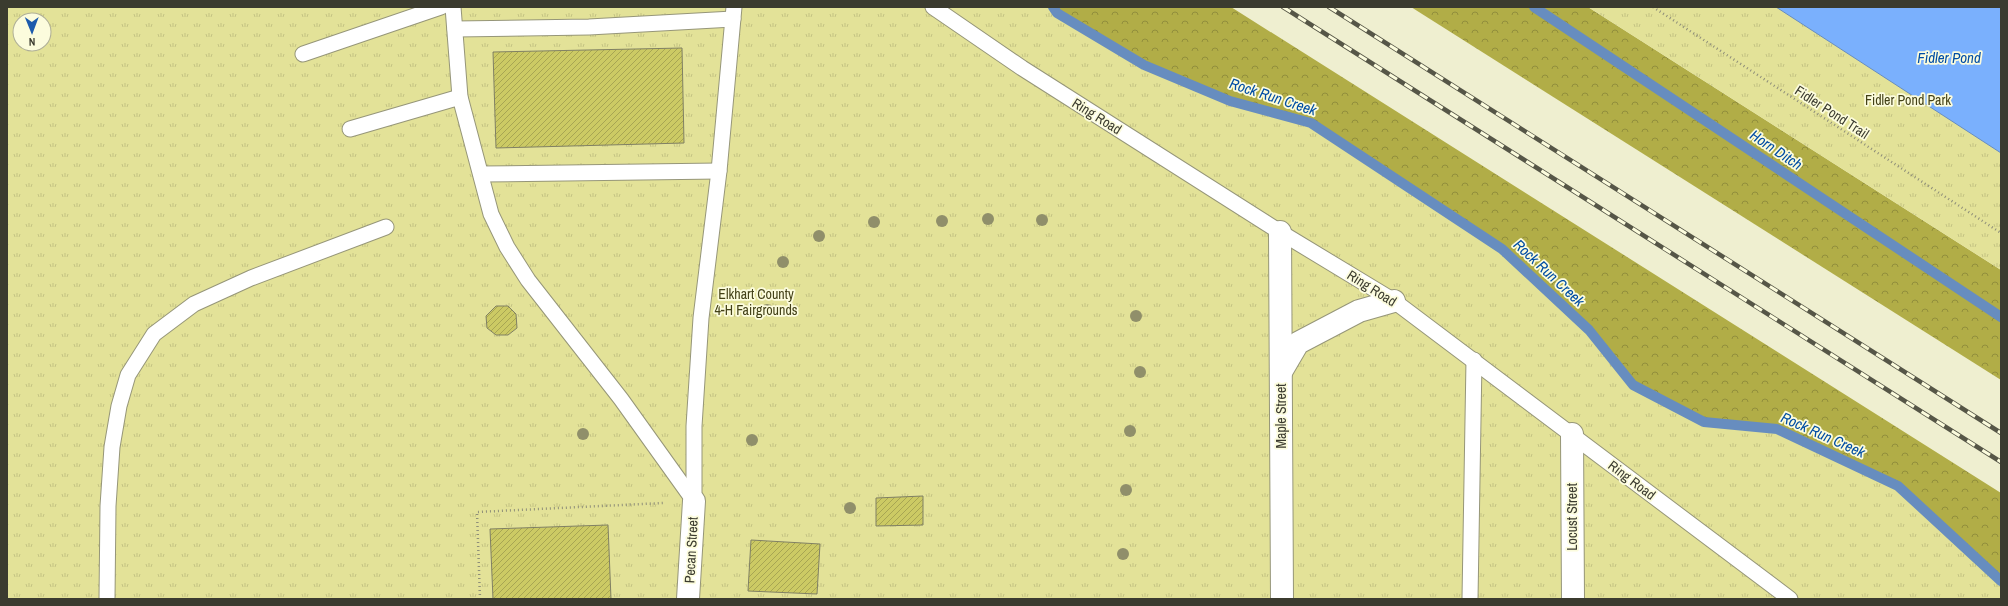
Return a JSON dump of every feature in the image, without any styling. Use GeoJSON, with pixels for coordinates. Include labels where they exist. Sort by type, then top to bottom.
{"type":"FeatureCollection","features":[{"type":"Feature","properties":{"kind":"street","name":"Maple Street"},"geometry":{"type":"LineString","coordinates":[[1280,232],[1282,599]]}},
{"type":"Feature","properties":{"kind":"street"},"geometry":{"type":"LineString","coordinates":[[1281,373],[1298,343],[1359,312],[1394,301]]}},
{"type":"Feature","properties":{"kind":"street","name":"Locust Street"},"geometry":{"type":"LineString","coordinates":[[1572,434],[1573,599]]}},
{"type":"Feature","properties":{"kind":"street","name":"Pecan Street"},"geometry":{"type":"LineString","coordinates":[[688,599],[694,501]]}},
{"type":"Feature","properties":{"kind":"lane"},"geometry":{"type":"LineString","coordinates":[[303,54],[441,7]]}},
{"type":"Feature","properties":{"kind":"lane"},"geometry":{"type":"LineString","coordinates":[[453,7],[460,96],[491,214],[507,247],[528,280],[621,399],[694,501]]}},
{"type":"Feature","properties":{"kind":"lane","name":"Ring Road"},"geometry":{"type":"LineString","coordinates":[[933,7],[1022,68],[1280,232],[1394,301],[1790,599]]}},
{"type":"Feature","properties":{"kind":"lane"},"geometry":{"type":"LineString","coordinates":[[454,29],[589,27],[733,13],[719,171],[701,318],[694,426],[694,501]]}},
{"type":"Feature","properties":{"kind":"lane"},"geometry":{"type":"LineString","coordinates":[[350,128],[460,96]]}},
{"type":"Feature","properties":{"kind":"lane"},"geometry":{"type":"LineString","coordinates":[[481,174],[719,171]]}},
{"type":"Feature","properties":{"kind":"lane"},"geometry":{"type":"LineString","coordinates":[[107,599],[108,499],[112,448],[119,406],[128,375],[154,334],[194,304],[251,278],[386,226]]}},
{"type":"Feature","properties":{"kind":"lane"},"geometry":{"type":"LineString","coordinates":[[1470,599],[1474,360]]}},
{"type":"Feature","properties":{"kind":"path","name":"Fidler Pond Trail"},"geometry":{"type":"LineString","coordinates":[[1652,7],[2001,234]]}},
{"type":"Feature","properties":{"kind":"path"},"geometry":{"type":"LineString","coordinates":[[480,599],[477,512],[694,501]]}},
{"type":"Feature","properties":{"kind":"green space","name":"Elkhart County 4-H Fairgrounds"},"geometry":{"type":"Polygon","coordinates":[[[7,7],[1053,7],[1058,13],[1144,65],[1230,101],[1311,123],[1502,249],[1589,330],[1633,385],[1704,422],[1777,429],[1898,486],[2001,581],[2001,599],[7,599],[7,7]]]}},
{"type":"Feature","properties":{"kind":"green space"},"geometry":{"type":"Polygon","coordinates":[[[1053,7],[1231,7],[2001,493],[2001,581],[1898,486],[1777,429],[1704,422],[1633,385],[1589,330],[1311,123],[1230,101],[1144,65],[1057,13],[1053,7]]]}},
{"type":"Feature","properties":{"kind":"green space"},"geometry":{"type":"Polygon","coordinates":[[[1411,7],[1588,7],[2001,270],[2001,380],[1411,7]]]}},
{"type":"Feature","properties":{"kind":"green space","name":"Fidler Pond Park"},"geometry":{"type":"Polygon","coordinates":[[[1588,7],[2001,7],[2001,270],[1588,7]]]}},
{"type":"Feature","properties":{"kind":"water","name":"Fidler Pond"},"geometry":{"type":"Polygon","coordinates":[[[1776,7],[2001,7],[2001,153],[1776,7]]]}},
{"type":"Feature","properties":{"kind":"building"},"geometry":{"type":"Polygon","coordinates":[[[682,48],[684,143],[496,148],[493,52],[682,48]]]}},
{"type":"Feature","properties":{"kind":"building"},"geometry":{"type":"Polygon","coordinates":[[[496,306],[508,306],[516,314],[517,328],[508,335],[496,335],[487,328],[486,316],[496,306]]]}},
{"type":"Feature","properties":{"kind":"building"},"geometry":{"type":"Polygon","coordinates":[[[923,496],[923,525],[876,526],[876,498],[923,496]]]}},
{"type":"Feature","properties":{"kind":"building"},"geometry":{"type":"Polygon","coordinates":[[[608,525],[611,599],[493,599],[490,529],[608,525]]]}},
{"type":"Feature","properties":{"kind":"building"},"geometry":{"type":"Polygon","coordinates":[[[751,540],[820,544],[817,594],[748,591],[751,540]]]}},
{"type":"Feature","properties":{"kind":"waterway","name":"Rock Run Creek"},"geometry":{"type":"LineString","coordinates":[[1053,7],[1057,13],[1144,65],[1230,101],[1311,123],[1502,249],[1589,330],[1633,385],[1704,422],[1777,429],[1898,486],[2001,581]]}},
{"type":"Feature","properties":{"kind":"waterway","name":"Horn Ditch"},"geometry":{"type":"LineString","coordinates":[[1534,7],[2001,317]]}},
{"type":"Feature","properties":{"kind":"railway"},"geometry":{"type":"LineString","coordinates":[[1283,7],[2001,462]]}},
{"type":"Feature","properties":{"kind":"railway"},"geometry":{"type":"LineString","coordinates":[[1329,7],[2001,433]]}}]}
